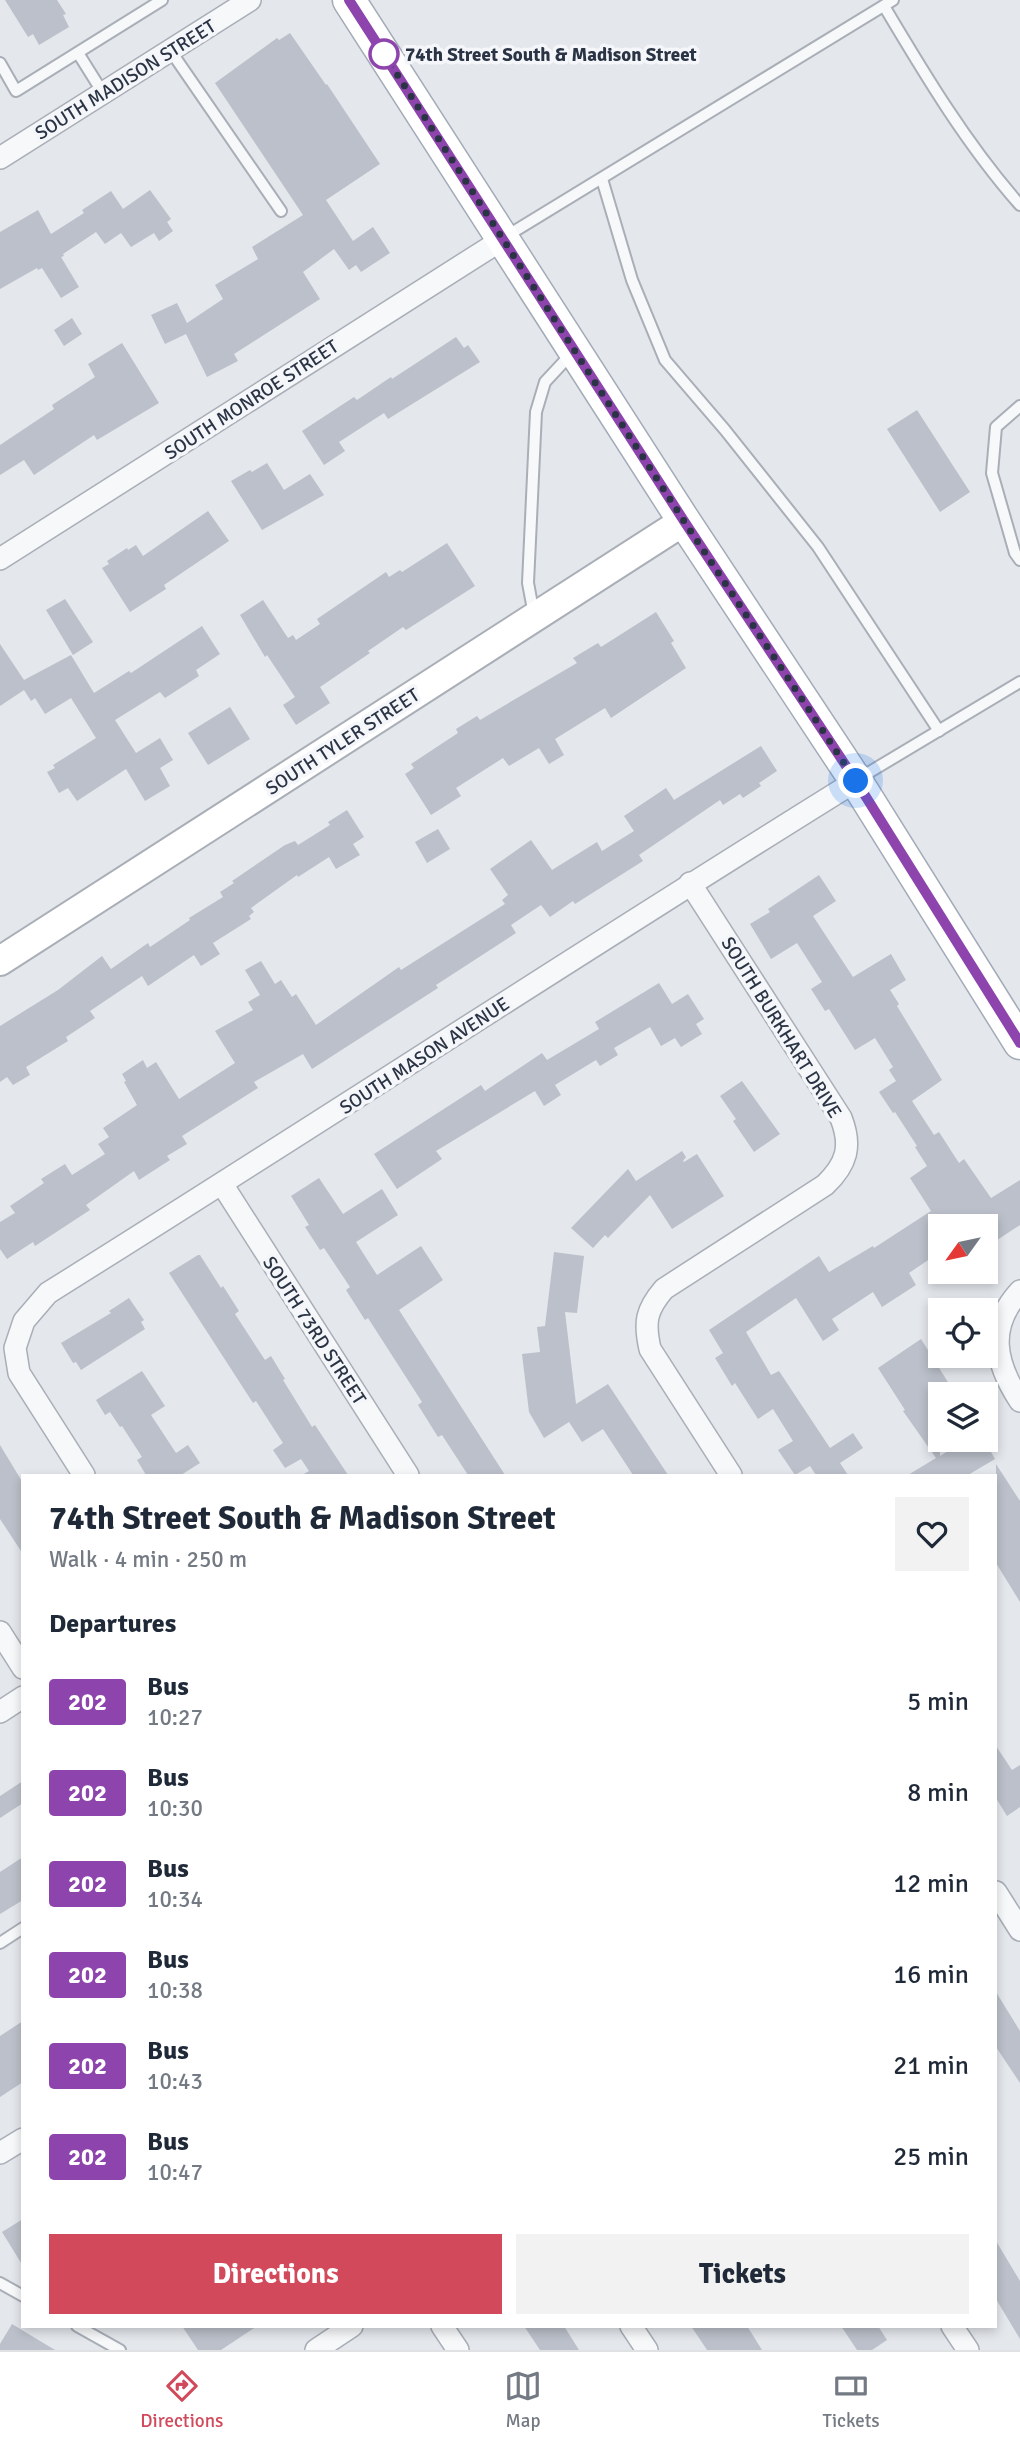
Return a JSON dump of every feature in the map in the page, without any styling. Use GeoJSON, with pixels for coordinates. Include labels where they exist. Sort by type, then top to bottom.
{"type":"FeatureCollection","features":[{"type":"Feature","properties":{"kind":"main road"},"geometry":{"type":"LineString","coordinates":[[349,0],[684,521],[856,781],[1020,1043]]}},
{"type":"Feature","properties":{"kind":"street","name":"SOUTH MADISON STREET"},"geometry":{"type":"LineString","coordinates":[[0,158],[250,0]]}},
{"type":"Feature","properties":{"kind":"street","name":"SOUTH MONROE STREET"},"geometry":{"type":"LineString","coordinates":[[0,559],[503,239]]}},
{"type":"Feature","properties":{"kind":"street","name":"SOUTH TYLER STREET"},"geometry":{"type":"LineString","coordinates":[[0,961],[684,521]]}},
{"type":"Feature","properties":{"kind":"street","name":"SOUTH MASON AVENUE"},"geometry":{"type":"LineString","coordinates":[[83,1474],[19,1373],[15,1348],[24,1321],[48,1293],[690,883],[856,781]]}},
{"type":"Feature","properties":{"kind":"street","name":"SOUTH BURKHART DRIVE"},"geometry":{"type":"LineString","coordinates":[[690,883],[841,1118],[848,1136],[843,1162],[825,1185],[664,1289],[652,1303],[645,1329],[650,1349],[730,1474]]}},
{"type":"Feature","properties":{"kind":"street","name":"SOUTH 73RD STREET"},"geometry":{"type":"LineString","coordinates":[[222,1184],[407,1474]]}},
{"type":"Feature","properties":{"kind":"street"},"geometry":{"type":"LineString","coordinates":[[1020,1291],[1008,1307],[998,1328],[999,1350],[1007,1378],[1020,1401]]}},
{"type":"Feature","properties":{"kind":"street"},"geometry":{"type":"LineString","coordinates":[[0,1632],[21,1665]]}},
{"type":"Feature","properties":{"kind":"street"},"geometry":{"type":"LineString","coordinates":[[0,1712],[21,1698]]}},
{"type":"Feature","properties":{"kind":"street"},"geometry":{"type":"LineString","coordinates":[[997,1894],[1020,1930]]}},
{"type":"Feature","properties":{"kind":"street"},"geometry":{"type":"LineString","coordinates":[[0,2153],[21,2140]]}},
{"type":"Feature","properties":{"kind":"street"},"geometry":{"type":"LineString","coordinates":[[316,2350],[349,2328]]}},
{"type":"Feature","properties":{"kind":"street"},"geometry":{"type":"LineString","coordinates":[[443,2328],[458,2350]]}},
{"type":"Feature","properties":{"kind":"street"},"geometry":{"type":"LineString","coordinates":[[632,2328],[647,2350]]}},
{"type":"Feature","properties":{"kind":"street"},"geometry":{"type":"LineString","coordinates":[[953,2328],[968,2350]]}},
{"type":"Feature","properties":{"kind":"lane"},"geometry":{"type":"LineString","coordinates":[[0,63],[16,91],[162,0]]}},
{"type":"Feature","properties":{"kind":"lane"},"geometry":{"type":"LineString","coordinates":[[503,239],[888,3],[922,69],[990,171],[1020,205]]}},
{"type":"Feature","properties":{"kind":"lane"},"geometry":{"type":"LineString","coordinates":[[170,50],[281,211]]}},
{"type":"Feature","properties":{"kind":"lane"},"geometry":{"type":"LineString","coordinates":[[78,53],[103,93]]}},
{"type":"Feature","properties":{"kind":"lane"},"geometry":{"type":"LineString","coordinates":[[602,178],[632,280],[665,360],[725,430],[818,547],[939,731]]}},
{"type":"Feature","properties":{"kind":"lane"},"geometry":{"type":"LineString","coordinates":[[535,617],[528,583],[536,412],[545,382],[575,351]]}},
{"type":"Feature","properties":{"kind":"lane"},"geometry":{"type":"LineString","coordinates":[[1020,406],[996,428],[992,473],[1015,553],[1020,560]]}},
{"type":"Feature","properties":{"kind":"lane"},"geometry":{"type":"LineString","coordinates":[[856,781],[1020,682]]}},
{"type":"Feature","properties":{"kind":"lane"},"geometry":{"type":"LineString","coordinates":[[0,1943],[21,1929]]}},
{"type":"Feature","properties":{"kind":"lane"},"geometry":{"type":"LineString","coordinates":[[0,2283],[21,2294]]}},
{"type":"Feature","properties":{"kind":"lane"},"geometry":{"type":"LineString","coordinates":[[81,2328],[120,2350]]}},
{"type":"Feature","properties":{"kind":"building"},"geometry":{"type":"Polygon","coordinates":[[[5,0],[57,0],[66,14],[63,15],[69,27],[39,45],[33,34],[28,37],[5,0]]]}},
{"type":"Feature","properties":{"kind":"building"},"geometry":{"type":"Polygon","coordinates":[[[290,33],[380,164],[326,200],[353,241],[373,227],[390,253],[361,272],[356,265],[349,270],[334,249],[303,272],[320,299],[234,354],[238,361],[207,377],[186,334],[165,344],[151,315],[177,303],[187,323],[223,299],[215,285],[258,259],[252,247],[303,215],[215,83],[277,38],[279,40],[290,33]]]}},
{"type":"Feature","properties":{"kind":"building"},"geometry":{"type":"Polygon","coordinates":[[[150,190],[171,219],[167,222],[173,231],[159,241],[154,233],[131,247],[121,233],[105,244],[96,232],[61,257],[79,287],[61,298],[42,268],[37,268],[0,289],[0,232],[38,210],[51,234],[84,213],[82,210],[111,191],[123,209],[150,190]]]}},
{"type":"Feature","properties":{"kind":"building"},"geometry":{"type":"Polygon","coordinates":[[[72,318],[82,334],[64,346],[54,330],[72,318]]]}},
{"type":"Feature","properties":{"kind":"building"},"geometry":{"type":"Polygon","coordinates":[[[456,337],[464,348],[468,345],[480,362],[388,419],[384,413],[339,442],[345,451],[324,465],[302,431],[354,397],[357,400],[391,377],[392,379],[456,337]]]}},
{"type":"Feature","properties":{"kind":"building"},"geometry":{"type":"Polygon","coordinates":[[[122,343],[159,403],[97,440],[94,435],[34,475],[24,460],[0,475],[0,445],[54,409],[52,405],[95,377],[88,364],[122,343]]]}},
{"type":"Feature","properties":{"kind":"building"},"geometry":{"type":"Polygon","coordinates":[[[917,410],[970,492],[940,512],[887,429],[917,410]]]}},
{"type":"Feature","properties":{"kind":"building"},"geometry":{"type":"Polygon","coordinates":[[[267,463],[284,490],[310,474],[324,495],[262,530],[231,481],[267,463]]]}},
{"type":"Feature","properties":{"kind":"building"},"geometry":{"type":"Polygon","coordinates":[[[208,511],[229,541],[164,585],[166,589],[130,612],[102,568],[109,564],[107,561],[136,545],[143,556],[208,511]]]}},
{"type":"Feature","properties":{"kind":"building"},"geometry":{"type":"Polygon","coordinates":[[[447,543],[475,586],[406,630],[403,627],[320,687],[330,703],[296,725],[283,705],[295,697],[267,655],[265,657],[240,615],[263,600],[288,638],[293,635],[296,640],[320,624],[317,619],[386,572],[389,577],[400,570],[402,572],[447,543]]]}},
{"type":"Feature","properties":{"kind":"building"},"geometry":{"type":"Polygon","coordinates":[[[65,599],[93,642],[73,655],[46,610],[65,599]]]}},
{"type":"Feature","properties":{"kind":"building"},"geometry":{"type":"Polygon","coordinates":[[[656,612],[674,641],[671,643],[686,668],[611,718],[605,708],[555,739],[564,755],[549,764],[539,748],[509,766],[503,758],[456,788],[461,796],[431,815],[405,774],[414,768],[411,764],[458,733],[456,729],[477,716],[480,720],[577,663],[573,658],[598,643],[601,647],[656,612]]]}},
{"type":"Feature","properties":{"kind":"building"},"geometry":{"type":"Polygon","coordinates":[[[202,626],[220,654],[196,670],[199,676],[165,698],[160,692],[115,720],[136,753],[160,738],[173,760],[160,768],[170,786],[145,801],[126,769],[77,801],[68,788],[59,793],[47,772],[55,768],[53,765],[96,738],[71,698],[45,714],[35,698],[31,701],[24,690],[0,706],[0,644],[24,680],[71,655],[94,693],[129,671],[131,673],[202,626]]]}},
{"type":"Feature","properties":{"kind":"building"},"geometry":{"type":"Polygon","coordinates":[[[230,707],[250,739],[208,765],[188,733],[230,707]]]}},
{"type":"Feature","properties":{"kind":"building"},"geometry":{"type":"Polygon","coordinates":[[[761,746],[777,771],[743,798],[740,794],[723,805],[720,800],[639,855],[643,861],[575,904],[573,901],[550,917],[541,905],[511,925],[516,933],[436,985],[438,988],[312,1069],[303,1054],[254,1082],[258,1088],[182,1136],[187,1144],[167,1156],[170,1160],[139,1180],[134,1171],[86,1205],[90,1210],[35,1246],[33,1242],[7,1259],[0,1249],[0,1222],[15,1213],[10,1206],[44,1183],[41,1179],[65,1164],[72,1175],[105,1154],[98,1144],[109,1137],[103,1128],[137,1105],[122,1074],[143,1060],[147,1068],[156,1062],[179,1099],[235,1063],[215,1031],[253,1010],[248,1002],[260,995],[245,970],[261,961],[275,984],[281,980],[292,997],[296,994],[316,1025],[399,967],[401,970],[505,904],[502,900],[508,895],[490,869],[531,840],[552,870],[597,842],[602,851],[634,831],[624,816],[666,788],[674,800],[761,746]]]}},
{"type":"Feature","properties":{"kind":"building"},"geometry":{"type":"Polygon","coordinates":[[[347,810],[364,837],[353,844],[360,855],[336,869],[329,857],[298,877],[297,875],[251,908],[254,912],[249,916],[251,919],[213,943],[220,954],[201,966],[194,955],[148,986],[142,976],[90,1011],[95,1018],[66,1037],[68,1041],[26,1067],[30,1075],[13,1085],[7,1077],[0,1082],[0,1026],[58,990],[102,956],[111,969],[148,943],[150,947],[223,897],[220,892],[234,883],[232,881],[285,845],[295,841],[298,845],[330,825],[328,822],[347,810]]]}},
{"type":"Feature","properties":{"kind":"building"},"geometry":{"type":"Polygon","coordinates":[[[438,829],[450,849],[427,863],[415,842],[438,829]]]}},
{"type":"Feature","properties":{"kind":"building"},"geometry":{"type":"Polygon","coordinates":[[[819,875],[836,901],[813,916],[853,977],[891,954],[906,980],[890,990],[942,1080],[912,1101],[934,1135],[939,1132],[959,1163],[964,1159],[991,1198],[1020,1180],[1020,1225],[998,1239],[998,1214],[928,1214],[928,1260],[909,1273],[916,1285],[882,1307],[873,1292],[832,1319],[839,1330],[823,1341],[796,1298],[746,1332],[771,1375],[779,1371],[830,1448],[853,1433],[863,1448],[840,1463],[847,1474],[815,1474],[810,1466],[794,1474],[778,1450],[793,1441],[773,1409],[758,1419],[735,1383],[732,1386],[715,1358],[723,1353],[709,1330],[819,1256],[829,1272],[873,1246],[874,1248],[931,1211],[910,1178],[927,1166],[895,1112],[893,1113],[879,1092],[896,1081],[889,1070],[893,1067],[875,1038],[855,1050],[829,1009],[825,1011],[811,989],[822,982],[797,943],[771,959],[750,924],[770,912],[768,909],[819,875]]]}},
{"type":"Feature","properties":{"kind":"building"},"geometry":{"type":"Polygon","coordinates":[[[659,983],[672,1004],[688,994],[704,1019],[696,1024],[702,1034],[681,1047],[675,1038],[661,1046],[650,1027],[614,1048],[618,1055],[600,1066],[596,1060],[555,1085],[561,1095],[544,1106],[535,1091],[436,1151],[442,1159],[397,1189],[374,1154],[481,1085],[485,1091],[542,1053],[547,1060],[599,1029],[595,1022],[659,983]]]}},
{"type":"Feature","properties":{"kind":"building"},"geometry":{"type":"Polygon","coordinates":[[[742,1081],[780,1134],[754,1152],[720,1096],[742,1081]]]}},
{"type":"Feature","properties":{"kind":"building"},"geometry":{"type":"Polygon","coordinates":[[[682,1151],[686,1157],[684,1162],[697,1154],[724,1196],[672,1229],[650,1195],[608,1238],[605,1235],[593,1248],[571,1228],[628,1169],[636,1181],[682,1151]]]}},
{"type":"Feature","properties":{"kind":"building"},"geometry":{"type":"Polygon","coordinates":[[[319,1178],[343,1214],[382,1189],[398,1215],[356,1242],[377,1275],[421,1246],[443,1280],[399,1310],[504,1474],[467,1474],[442,1435],[438,1437],[418,1405],[422,1402],[368,1318],[365,1320],[346,1290],[350,1287],[324,1248],[320,1250],[305,1227],[309,1225],[291,1196],[319,1178]]]}},
{"type":"Feature","properties":{"kind":"building"},"geometry":{"type":"Polygon","coordinates":[[[554,1252],[584,1256],[577,1313],[565,1312],[576,1404],[608,1384],[667,1474],[632,1474],[603,1429],[582,1442],[569,1422],[544,1438],[529,1412],[522,1354],[540,1352],[537,1327],[545,1326],[554,1252]]]}},
{"type":"Feature","properties":{"kind":"building"},"geometry":{"type":"Polygon","coordinates":[[[200,1255],[239,1311],[235,1314],[265,1360],[271,1356],[312,1427],[315,1425],[347,1474],[304,1474],[309,1471],[301,1459],[285,1468],[273,1450],[283,1443],[256,1401],[253,1403],[169,1273],[200,1255]]]}},
{"type":"Feature","properties":{"kind":"building"},"geometry":{"type":"Polygon","coordinates":[[[129,1298],[144,1320],[141,1322],[145,1329],[81,1370],[76,1362],[73,1363],[61,1343],[111,1313],[109,1311],[129,1298]]]}},
{"type":"Feature","properties":{"kind":"building"},"geometry":{"type":"Polygon","coordinates":[[[921,1339],[928,1350],[928,1368],[939,1368],[948,1382],[928,1382],[928,1447],[903,1411],[905,1410],[878,1368],[921,1339]]]}},
{"type":"Feature","properties":{"kind":"building"},"geometry":{"type":"Polygon","coordinates":[[[142,1371],[165,1406],[151,1415],[176,1453],[188,1445],[200,1463],[183,1474],[145,1474],[137,1460],[142,1457],[122,1426],[120,1427],[110,1412],[105,1415],[96,1400],[142,1371]]]}},
{"type":"Feature","properties":{"kind":"building"},"geometry":{"type":"Polygon","coordinates":[[[0,1445],[21,1480],[21,1551],[0,1519],[0,1445]]]}},
{"type":"Feature","properties":{"kind":"building"},"geometry":{"type":"Polygon","coordinates":[[[932,1452],[940,1452],[940,1456],[947,1452],[991,1452],[995,1459],[970,1474],[910,1474],[936,1458],[932,1452]]]}},
{"type":"Feature","properties":{"kind":"building"},"geometry":{"type":"Polygon","coordinates":[[[996,1464],[1020,1501],[1020,1602],[997,1565],[996,1464]]]}},
{"type":"Feature","properties":{"kind":"building"},"geometry":{"type":"Polygon","coordinates":[[[997,1748],[1012,1770],[1020,1765],[1020,1807],[1007,1816],[997,1800],[997,1748]]]}},
{"type":"Feature","properties":{"kind":"building"},"geometry":{"type":"Polygon","coordinates":[[[21,1782],[21,1804],[0,1818],[0,1796],[21,1782]]]}},
{"type":"Feature","properties":{"kind":"building"},"geometry":{"type":"Polygon","coordinates":[[[21,1858],[21,1901],[0,1914],[0,1872],[21,1858]]]}},
{"type":"Feature","properties":{"kind":"building"},"geometry":{"type":"Polygon","coordinates":[[[997,1994],[1020,2031],[1020,2083],[997,2048],[997,1994]]]}},
{"type":"Feature","properties":{"kind":"building"},"geometry":{"type":"Polygon","coordinates":[[[21,2022],[21,2083],[0,2097],[0,2036],[21,2022]]]}},
{"type":"Feature","properties":{"kind":"building"},"geometry":{"type":"Polygon","coordinates":[[[21,2220],[21,2263],[2,2232],[21,2220]]]}},
{"type":"Feature","properties":{"kind":"building"},"geometry":{"type":"Polygon","coordinates":[[[997,2243],[1020,2281],[1020,2339],[997,2301],[997,2243]]]}},
{"type":"Feature","properties":{"kind":"building"},"geometry":{"type":"Polygon","coordinates":[[[12,2324],[55,2350],[0,2350],[0,2344],[12,2324]]]}},
{"type":"Feature","properties":{"kind":"building"},"geometry":{"type":"Polygon","coordinates":[[[183,2328],[254,2328],[221,2350],[198,2350],[183,2328]]]}},
{"type":"Feature","properties":{"kind":"building"},"geometry":{"type":"Polygon","coordinates":[[[525,2328],[565,2328],[579,2350],[540,2350],[525,2328]]]}},
{"type":"Feature","properties":{"kind":"building"},"geometry":{"type":"Polygon","coordinates":[[[692,2328],[748,2328],[762,2350],[707,2350],[692,2328]]]}},
{"type":"Feature","properties":{"kind":"building"},"geometry":{"type":"Polygon","coordinates":[[[842,2328],[879,2328],[887,2340],[872,2350],[857,2350],[842,2328]]]}},
{"type":"Feature","properties":{"kind":"bus line","name":"202"},"geometry":{"type":"LineString","coordinates":[[349,0],[684,521],[856,781],[1020,1043]]}},
{"type":"Feature","properties":{"kind":"place","name":"74th Street South & Madison Street"},"geometry":{"type":"Point","coordinates":[384,54]}},
{"type":"Feature","properties":{"kind":"route"},"geometry":{"type":"LineString","coordinates":[[384,54],[684,521],[856,781]]}}]}
